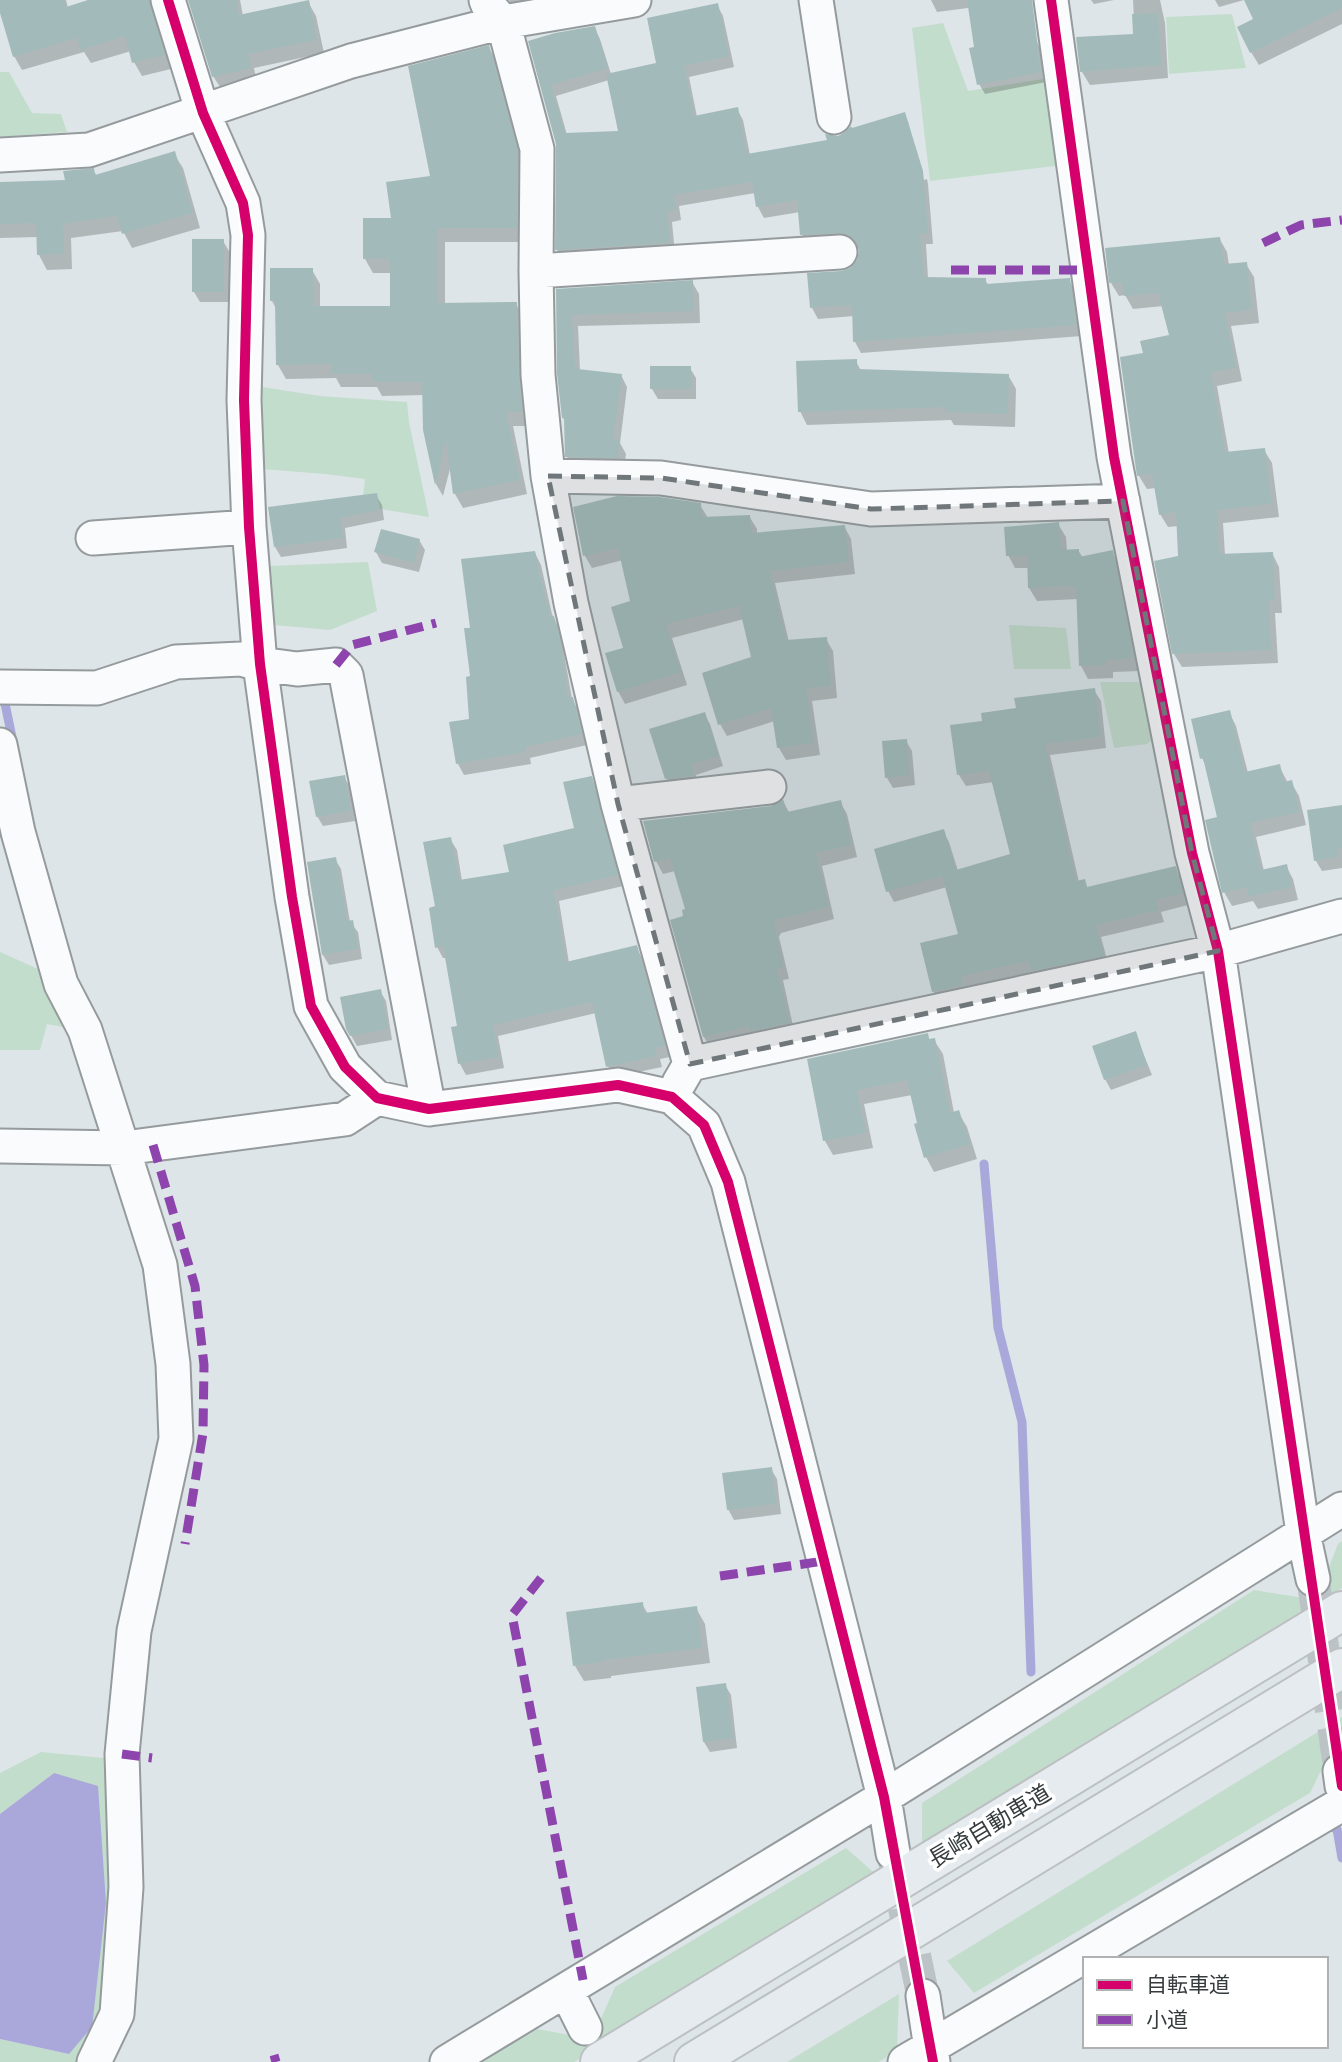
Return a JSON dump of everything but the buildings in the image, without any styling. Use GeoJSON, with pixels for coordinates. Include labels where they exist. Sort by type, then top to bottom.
{"type":"FeatureCollection","features":[{"type":"Feature","properties":{"kind":"highway","name":"長崎自動車道"},"geometry":{"type":"LineString","coordinates":[[592,2045],[1342,1611]]}},
{"type":"Feature","properties":{"kind":"highway"},"geometry":{"type":"LineString","coordinates":[[694,2062],[1342,1668]]}},
{"type":"Feature","properties":{"kind":"street"},"geometry":{"type":"LineString","coordinates":[[168,0],[203,113],[243,203],[248,235],[244,400],[249,527],[260,664],[292,897],[311,1006],[345,1067],[377,1098],[429,1109],[618,1085],[672,1097],[704,1125],[728,1182],[884,1797],[893,1853]]}},
{"type":"Feature","properties":{"kind":"street"},"geometry":{"type":"LineString","coordinates":[[0,155],[89,150],[495,11],[634,0]]}},
{"type":"Feature","properties":{"kind":"street"},"geometry":{"type":"LineString","coordinates":[[816,0],[834,117]]}},
{"type":"Feature","properties":{"kind":"street"},"geometry":{"type":"LineString","coordinates":[[1051,0],[1114,457],[1192,853],[1218,951],[1303,1533],[1313,1579]]}},
{"type":"Feature","properties":{"kind":"street"},"geometry":{"type":"LineString","coordinates":[[495,11],[537,149],[538,375],[548,475],[571,603],[618,804],[690,1064],[672,1097]]}},
{"type":"Feature","properties":{"kind":"street"},"geometry":{"type":"LineString","coordinates":[[536,271],[840,252]]}},
{"type":"Feature","properties":{"kind":"street"},"geometry":{"type":"LineString","coordinates":[[548,475],[661,478],[871,509],[1123,501]]}},
{"type":"Feature","properties":{"kind":"street"},"geometry":{"type":"LineString","coordinates":[[93,538],[249,527]]}},
{"type":"Feature","properties":{"kind":"street"},"geometry":{"type":"LineString","coordinates":[[8,687],[97,688],[176,662],[241,659],[297,669],[336,665],[346,675],[429,1109]]}},
{"type":"Feature","properties":{"kind":"street"},"geometry":{"type":"LineString","coordinates":[[0,745],[18,832],[61,984],[138,1147],[160,1265],[173,1364],[176,1439],[133,1644],[122,1754],[126,1887],[117,2014],[94,2062]]}},
{"type":"Feature","properties":{"kind":"street"},"geometry":{"type":"LineString","coordinates":[[618,804],[769,787]]}},
{"type":"Feature","properties":{"kind":"street"},"geometry":{"type":"LineString","coordinates":[[690,1064],[1218,951],[1342,916]]}},
{"type":"Feature","properties":{"kind":"street"},"geometry":{"type":"LineString","coordinates":[[0,1146],[138,1147],[345,1119],[377,1098]]}},
{"type":"Feature","properties":{"kind":"street"},"geometry":{"type":"LineString","coordinates":[[447,2062],[884,1797],[1342,1509]]}},
{"type":"Feature","properties":{"kind":"street"},"geometry":{"type":"LineString","coordinates":[[1089,1957],[1342,1804]]}},
{"type":"Feature","properties":{"kind":"street"},"geometry":{"type":"LineString","coordinates":[[923,2057],[1083,1960]]}},
{"type":"Feature","properties":{"kind":"street"},"geometry":{"type":"LineString","coordinates":[[566,1990],[592,2045]]}},
{"type":"Feature","properties":{"kind":"street"},"geometry":{"type":"LineString","coordinates":[[923,1996],[923,2057]]}},
{"type":"Feature","properties":{"kind":"highlighted area"},"geometry":{"type":"Polygon","coordinates":[[[548,476],[661,478],[871,509],[1123,501],[1192,853],[1218,951],[690,1064],[618,804],[548,476]]]}},
{"type":"Feature","properties":{"kind":"green space"},"geometry":{"type":"Polygon","coordinates":[[[1232,14],[1246,68],[1169,74],[1166,17],[1232,14]]]}},
{"type":"Feature","properties":{"kind":"green space"},"geometry":{"type":"Polygon","coordinates":[[[943,23],[968,91],[1049,78],[1063,165],[930,181],[912,28],[943,23]]]}},
{"type":"Feature","properties":{"kind":"green space"},"geometry":{"type":"Polygon","coordinates":[[[0,72],[9,72],[32,113],[61,114],[67,132],[0,137],[0,72]]]}},
{"type":"Feature","properties":{"kind":"green space"},"geometry":{"type":"Polygon","coordinates":[[[256,386],[320,396],[407,402],[429,517],[362,506],[365,479],[262,469],[256,386]]]}},
{"type":"Feature","properties":{"kind":"green space"},"geometry":{"type":"Polygon","coordinates":[[[368,562],[377,611],[330,630],[274,625],[270,566],[368,562]]]}},
{"type":"Feature","properties":{"kind":"green space"},"geometry":{"type":"Polygon","coordinates":[[[1009,625],[1066,628],[1071,669],[1014,669],[1009,625]]]}},
{"type":"Feature","properties":{"kind":"green space"},"geometry":{"type":"Polygon","coordinates":[[[1100,682],[1149,682],[1161,732],[1147,744],[1114,748],[1100,682]]]}},
{"type":"Feature","properties":{"kind":"green space"},"geometry":{"type":"Polygon","coordinates":[[[0,952],[47,973],[73,1029],[47,1024],[40,1050],[0,1050],[0,952]]]}},
{"type":"Feature","properties":{"kind":"green space"},"geometry":{"type":"Polygon","coordinates":[[[1342,1541],[1342,1588],[922,1845],[922,1803],[1254,1590],[1316,1600],[1338,1544],[1342,1541]]]}},
{"type":"Feature","properties":{"kind":"green space"},"geometry":{"type":"Polygon","coordinates":[[[1342,1717],[1342,1737],[1338,1736],[1310,1793],[974,1993],[947,1961],[1342,1717]]]}},
{"type":"Feature","properties":{"kind":"green space"},"geometry":{"type":"Polygon","coordinates":[[[41,1752],[114,1759],[120,1911],[101,2039],[83,2062],[0,2062],[0,2039],[69,2054],[54,1773],[0,1814],[0,1773],[41,1752]]]}},
{"type":"Feature","properties":{"kind":"green space"},"geometry":{"type":"Polygon","coordinates":[[[846,1848],[879,1877],[574,2062],[482,2062],[537,2029],[592,2039],[615,1987],[846,1848]]]}},
{"type":"Feature","properties":{"kind":"green space"},"geometry":{"type":"Polygon","coordinates":[[[899,1994],[897,2050],[879,2062],[787,2062],[899,1994]]]}},
{"type":"Feature","properties":{"kind":"water"},"geometry":{"type":"Polygon","coordinates":[[[54,1773],[98,1786],[106,1903],[92,2027],[69,2054],[0,2039],[0,1814],[54,1773]]]}},
{"type":"Feature","properties":{"kind":"waterway"},"geometry":{"type":"LineString","coordinates":[[3,694],[13,742]]}},
{"type":"Feature","properties":{"kind":"waterway"},"geometry":{"type":"LineString","coordinates":[[984,1164],[998,1328],[1022,1422],[1031,1672]]}},
{"type":"Feature","properties":{"kind":"waterway"},"geometry":{"type":"LineString","coordinates":[[1323,1825],[1337,1829],[1342,1858]]}},
{"type":"Feature","properties":{"kind":"tunnel"},"geometry":{"type":"LineString","coordinates":[[1313,1579],[1340,1771]]}},
{"type":"Feature","properties":{"kind":"tunnel"},"geometry":{"type":"LineString","coordinates":[[894,1858],[923,1996]]}},
{"type":"Feature","properties":{"kind":"marked path"},"geometry":{"type":"LineString","coordinates":[[1263,243],[1301,225],[1342,220]]}},
{"type":"Feature","properties":{"kind":"marked path"},"geometry":{"type":"LineString","coordinates":[[951,270],[1088,270]]}},
{"type":"Feature","properties":{"kind":"marked path"},"geometry":{"type":"LineString","coordinates":[[336,665],[352,645],[436,623]]}},
{"type":"Feature","properties":{"kind":"marked path"},"geometry":{"type":"LineString","coordinates":[[153,1145],[195,1286],[204,1365],[203,1433],[185,1544]]}},
{"type":"Feature","properties":{"kind":"marked path"},"geometry":{"type":"LineString","coordinates":[[720,1576],[824,1561]]}},
{"type":"Feature","properties":{"kind":"marked path"},"geometry":{"type":"LineString","coordinates":[[541,1578],[512,1615],[583,1980]]}},
{"type":"Feature","properties":{"kind":"marked path"},"geometry":{"type":"LineString","coordinates":[[122,1754],[152,1758]]}},
{"type":"Feature","properties":{"kind":"marked path"},"geometry":{"type":"LineString","coordinates":[[274,2055],[276,2062]]}},
{"type":"Feature","properties":{"kind":"cycle path"},"geometry":{"type":"LineString","coordinates":[[168,0],[203,113],[243,203],[248,235],[244,400],[249,527],[260,664],[292,897],[311,1006],[345,1067],[377,1098],[429,1109],[618,1085],[672,1097],[704,1125],[728,1182],[884,1797],[933,2062]]}},
{"type":"Feature","properties":{"kind":"cycle path"},"geometry":{"type":"LineString","coordinates":[[1051,0],[1114,457],[1192,853],[1218,951],[1342,1786]]}}]}
